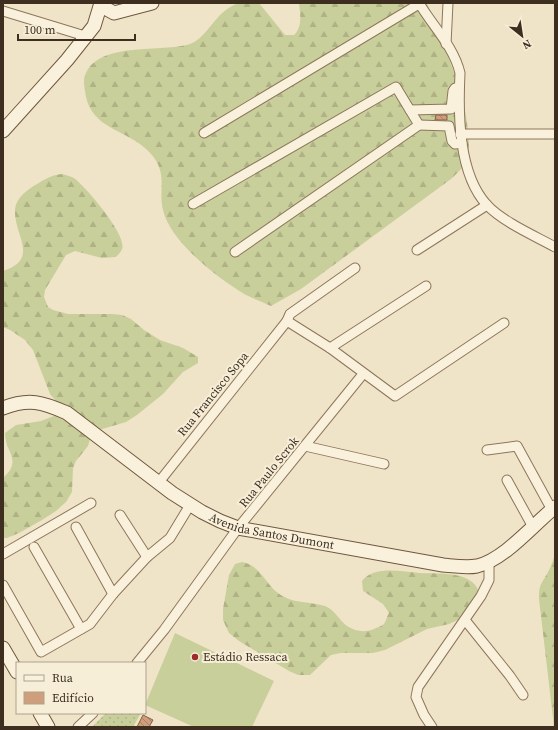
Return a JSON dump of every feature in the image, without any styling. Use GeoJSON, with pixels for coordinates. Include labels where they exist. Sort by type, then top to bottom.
{"type":"FeatureCollection","features":[{"type":"Feature","properties":{"kind":"street"},"geometry":{"type":"LineString","coordinates":[[102,3],[105,8],[114,13]]}},
{"type":"Feature","properties":{"kind":"street"},"geometry":{"type":"LineString","coordinates":[[94,26],[102,3]]}},
{"type":"Feature","properties":{"kind":"street"},"geometry":{"type":"LineString","coordinates":[[446,44],[448,3]]}},
{"type":"Feature","properties":{"kind":"street"},"geometry":{"type":"LineString","coordinates":[[3,131],[67,60],[94,26],[114,13],[143,4]]}},
{"type":"Feature","properties":{"kind":"street"},"geometry":{"type":"LineString","coordinates":[[204,134],[419,4],[446,44],[458,65],[460,73],[459,87],[461,139],[469,176],[477,191],[487,205],[501,216],[555,247]]}},
{"type":"Feature","properties":{"kind":"street"},"geometry":{"type":"LineString","coordinates":[[3,10],[85,36]]}},
{"type":"Feature","properties":{"kind":"street"},"geometry":{"type":"LineString","coordinates":[[193,204],[396,87],[419,126]]}},
{"type":"Feature","properties":{"kind":"street"},"geometry":{"type":"LineString","coordinates":[[459,87],[455,88],[453,91],[450,109],[449,126],[452,141],[455,144],[461,139],[555,134]]}},
{"type":"Feature","properties":{"kind":"street"},"geometry":{"type":"LineString","coordinates":[[410,110],[450,109]]}},
{"type":"Feature","properties":{"kind":"street"},"geometry":{"type":"LineString","coordinates":[[236,252],[419,126],[449,126]]}},
{"type":"Feature","properties":{"kind":"street"},"geometry":{"type":"LineString","coordinates":[[417,250],[487,205]]}},
{"type":"Feature","properties":{"kind":"street","name":"Rua Francisco Sopa"},"geometry":{"type":"LineString","coordinates":[[159,482],[287,321],[290,314],[355,268]]}},
{"type":"Feature","properties":{"kind":"street"},"geometry":{"type":"LineString","coordinates":[[330,348],[426,286]]}},
{"type":"Feature","properties":{"kind":"street"},"geometry":{"type":"LineString","coordinates":[[287,321],[330,348],[363,374],[395,396],[504,323]]}},
{"type":"Feature","properties":{"kind":"street","name":"Rua Paulo Scrok"},"geometry":{"type":"LineString","coordinates":[[138,662],[164,630],[238,528],[363,374]]}},
{"type":"Feature","properties":{"kind":"street","name":"Avenida Santos Dumont"},"geometry":{"type":"LineString","coordinates":[[3,408],[20,403],[34,402],[48,404],[67,413],[190,504],[220,521],[238,528],[443,565],[463,567],[477,566],[489,562],[504,552],[553,508]]}},
{"type":"Feature","properties":{"kind":"street"},"geometry":{"type":"LineString","coordinates":[[305,446],[384,464]]}},
{"type":"Feature","properties":{"kind":"street"},"geometry":{"type":"LineString","coordinates":[[488,450],[517,446],[553,508]]}},
{"type":"Feature","properties":{"kind":"street"},"geometry":{"type":"LineString","coordinates":[[507,480],[533,527]]}},
{"type":"Feature","properties":{"kind":"street"},"geometry":{"type":"LineString","coordinates":[[3,554],[90,503]]}},
{"type":"Feature","properties":{"kind":"street"},"geometry":{"type":"LineString","coordinates":[[3,585],[41,652],[90,624],[112,594],[147,557],[170,538],[190,504]]}},
{"type":"Feature","properties":{"kind":"street"},"geometry":{"type":"LineString","coordinates":[[120,515],[147,557]]}},
{"type":"Feature","properties":{"kind":"street"},"geometry":{"type":"LineString","coordinates":[[76,527],[112,594]]}},
{"type":"Feature","properties":{"kind":"street"},"geometry":{"type":"LineString","coordinates":[[34,547],[81,629]]}},
{"type":"Feature","properties":{"kind":"street"},"geometry":{"type":"LineString","coordinates":[[432,727],[424,715],[416,697],[418,686],[481,596],[489,580],[489,562]]}},
{"type":"Feature","properties":{"kind":"street"},"geometry":{"type":"LineString","coordinates":[[465,620],[510,676],[523,695]]}},
{"type":"Feature","properties":{"kind":"street"},"geometry":{"type":"LineString","coordinates":[[3,648],[16,670]]}},
{"type":"Feature","properties":{"kind":"street"},"geometry":{"type":"LineString","coordinates":[[41,714],[48,727]]}},
{"type":"Feature","properties":{"kind":"street"},"geometry":{"type":"LineString","coordinates":[[78,727],[92,714]]}},
{"type":"Feature","properties":{"kind":"green space"},"geometry":{"type":"Polygon","coordinates":[[[238,3],[259,3],[285,35],[294,35],[300,24],[299,3],[427,3],[457,81],[466,114],[468,131],[469,148],[466,161],[451,179],[301,289],[271,306],[246,295],[235,288],[210,270],[185,247],[167,222],[163,210],[161,176],[157,162],[143,146],[112,128],[94,114],[88,104],[84,87],[86,73],[94,63],[105,56],[118,52],[178,47],[190,44],[199,39],[224,11],[238,3]]]}},
{"type":"Feature","properties":{"kind":"green space"},"geometry":{"type":"Polygon","coordinates":[[[62,174],[74,178],[96,201],[119,234],[122,249],[116,257],[102,258],[75,251],[66,255],[45,290],[44,297],[48,307],[68,314],[122,315],[131,319],[144,330],[160,340],[183,348],[198,357],[198,363],[183,372],[163,394],[137,415],[126,422],[99,430],[90,439],[88,446],[76,461],[73,468],[72,492],[66,502],[42,520],[19,533],[3,538],[3,478],[12,466],[12,456],[5,433],[16,425],[41,421],[59,414],[61,407],[50,394],[33,350],[25,340],[3,327],[3,271],[14,266],[21,260],[23,253],[15,218],[15,209],[18,201],[26,191],[34,186],[55,175],[62,174]]]}},
{"type":"Feature","properties":{"kind":"green space"},"geometry":{"type":"Polygon","coordinates":[[[555,554],[555,727],[554,727],[539,590],[555,554]]]}},
{"type":"Feature","properties":{"kind":"green space"},"geometry":{"type":"Polygon","coordinates":[[[242,562],[258,570],[273,589],[283,597],[295,601],[325,606],[332,610],[344,624],[354,630],[369,631],[385,623],[389,613],[383,604],[363,591],[362,581],[367,576],[381,571],[456,575],[472,582],[477,588],[480,597],[460,619],[449,624],[427,629],[385,650],[373,653],[341,653],[331,655],[310,675],[298,675],[239,641],[229,633],[223,620],[223,609],[229,575],[235,564],[242,562]]]}},
{"type":"Feature","properties":{"kind":"green space","name":"Estádio Ressaca"},"geometry":{"type":"Polygon","coordinates":[[[175,633],[274,681],[252,727],[194,727],[146,705],[175,633]]]}},
{"type":"Feature","properties":{"kind":"green space"},"geometry":{"type":"Polygon","coordinates":[[[105,714],[140,714],[133,727],[92,727],[105,714]]]}},
{"type":"Feature","properties":{"kind":"building"},"geometry":{"type":"Polygon","coordinates":[[[436,115],[447,115],[447,120],[435,120],[436,115]]]}},
{"type":"Feature","properties":{"kind":"building"},"geometry":{"type":"Polygon","coordinates":[[[143,715],[153,720],[149,727],[137,727],[143,715]]]}},
{"type":"Feature","properties":{"kind":"place","name":"Estádio Ressaca"},"geometry":{"type":"Point","coordinates":[195,657]}}]}
